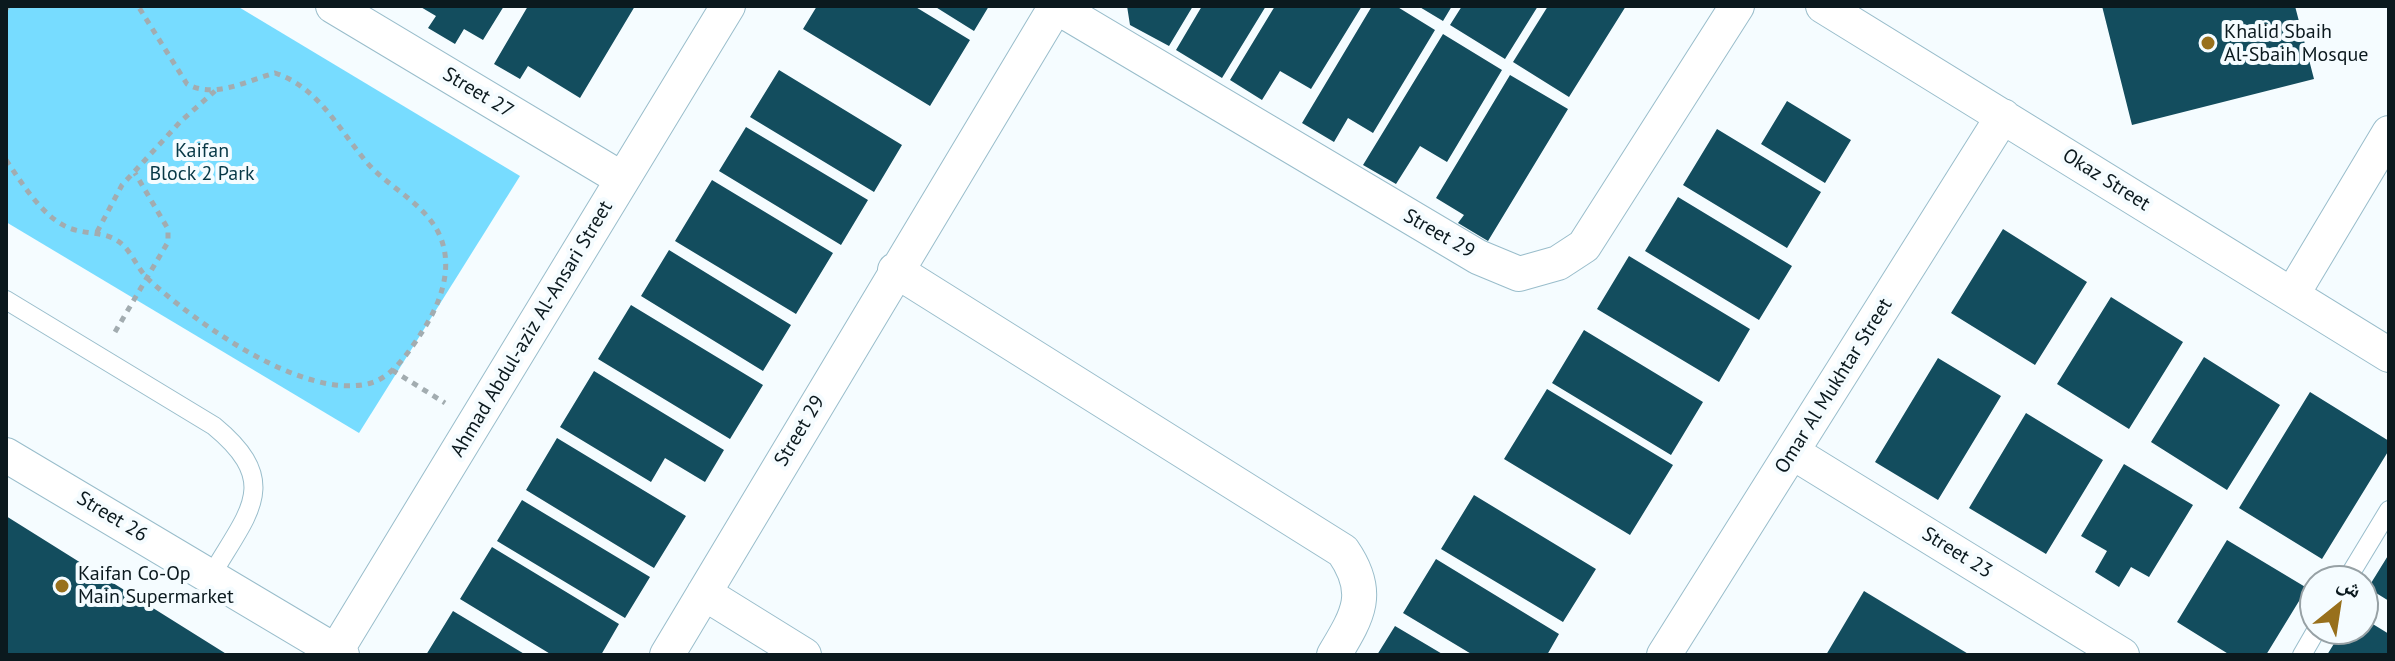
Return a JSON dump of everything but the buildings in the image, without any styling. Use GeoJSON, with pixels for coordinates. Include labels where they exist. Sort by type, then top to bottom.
{"type":"FeatureCollection","features":[{"type":"Feature","properties":{"kind":"street","name":"Street 27"},"geometry":{"type":"LineString","coordinates":[[333,6],[622,179]]}},
{"type":"Feature","properties":{"kind":"street","name":"Ahmad Abdul-aziz Al-Ansari Street"},"geometry":{"type":"LineString","coordinates":[[339,653],[475,422],[728,6]]}},
{"type":"Feature","properties":{"kind":"street","name":"Street 29"},"geometry":{"type":"LineString","coordinates":[[667,655],[1056,6],[1478,257],[1519,274],[1558,263],[1584,246],[1737,6]]}},
{"type":"Feature","properties":{"kind":"street","name":"Okaz Street"},"geometry":{"type":"LineString","coordinates":[[1823,6],[2389,355]]}},
{"type":"Feature","properties":{"kind":"street","name":"Omar Al Mukhtar Street"},"geometry":{"type":"LineString","coordinates":[[1664,655],[2003,116]]}},
{"type":"Feature","properties":{"kind":"street"},"geometry":{"type":"LineString","coordinates":[[2292,295],[2389,133]]}},
{"type":"Feature","properties":{"kind":"street"},"geometry":{"type":"LineString","coordinates":[[895,270],[1343,551],[1356,569],[1361,589],[1356,618],[1334,655]]}},
{"type":"Feature","properties":{"kind":"street","name":"Street 23"},"geometry":{"type":"LineString","coordinates":[[1792,452],[2122,655]]}},
{"type":"Feature","properties":{"kind":"street","name":"Street 26"},"geometry":{"type":"LineString","coordinates":[[6,455],[339,653]]}},
{"type":"Feature","properties":{"kind":"street"},"geometry":{"type":"LineString","coordinates":[[704,593],[804,655]]}},
{"type":"Feature","properties":{"kind":"lane"},"geometry":{"type":"LineString","coordinates":[[6,300],[214,426],[238,446],[253,469],[256,489],[245,517],[211,576]]}},
{"type":"Feature","properties":{"kind":"lane"},"geometry":{"type":"LineString","coordinates":[[2356,565],[2389,510]]}},
{"type":"Feature","properties":{"kind":"path"},"geometry":{"type":"LineString","coordinates":[[6,160],[53,218],[71,229],[97,232],[117,239],[147,278],[199,323],[242,351],[324,381],[371,383],[392,370],[425,328],[443,289],[447,263],[439,234],[418,207],[366,162],[309,90],[275,73],[215,91],[199,90],[187,84],[138,6]]}},
{"type":"Feature","properties":{"kind":"path"},"geometry":{"type":"LineString","coordinates":[[97,232],[122,185],[181,121],[215,91]]}},
{"type":"Feature","properties":{"kind":"path"},"geometry":{"type":"LineString","coordinates":[[100,357],[168,242],[168,229],[135,173]]}},
{"type":"Feature","properties":{"kind":"path"},"geometry":{"type":"LineString","coordinates":[[392,370],[475,422]]}},
{"type":"Feature","properties":{"kind":"green space","name":"Kaifan Block 2 Park"},"geometry":{"type":"Polygon","coordinates":[[[6,6],[237,6],[520,176],[359,433],[6,222],[6,6]]]}},
{"type":"Feature","properties":{"kind":"place","name":"Khalid Sbaih Al-Sbaih Mosque"},"geometry":{"type":"Point","coordinates":[2208,43]}},
{"type":"Feature","properties":{"kind":"place","name":"Kaifan Co-Op Main Supermarket"},"geometry":{"type":"Point","coordinates":[62,586]}}]}
